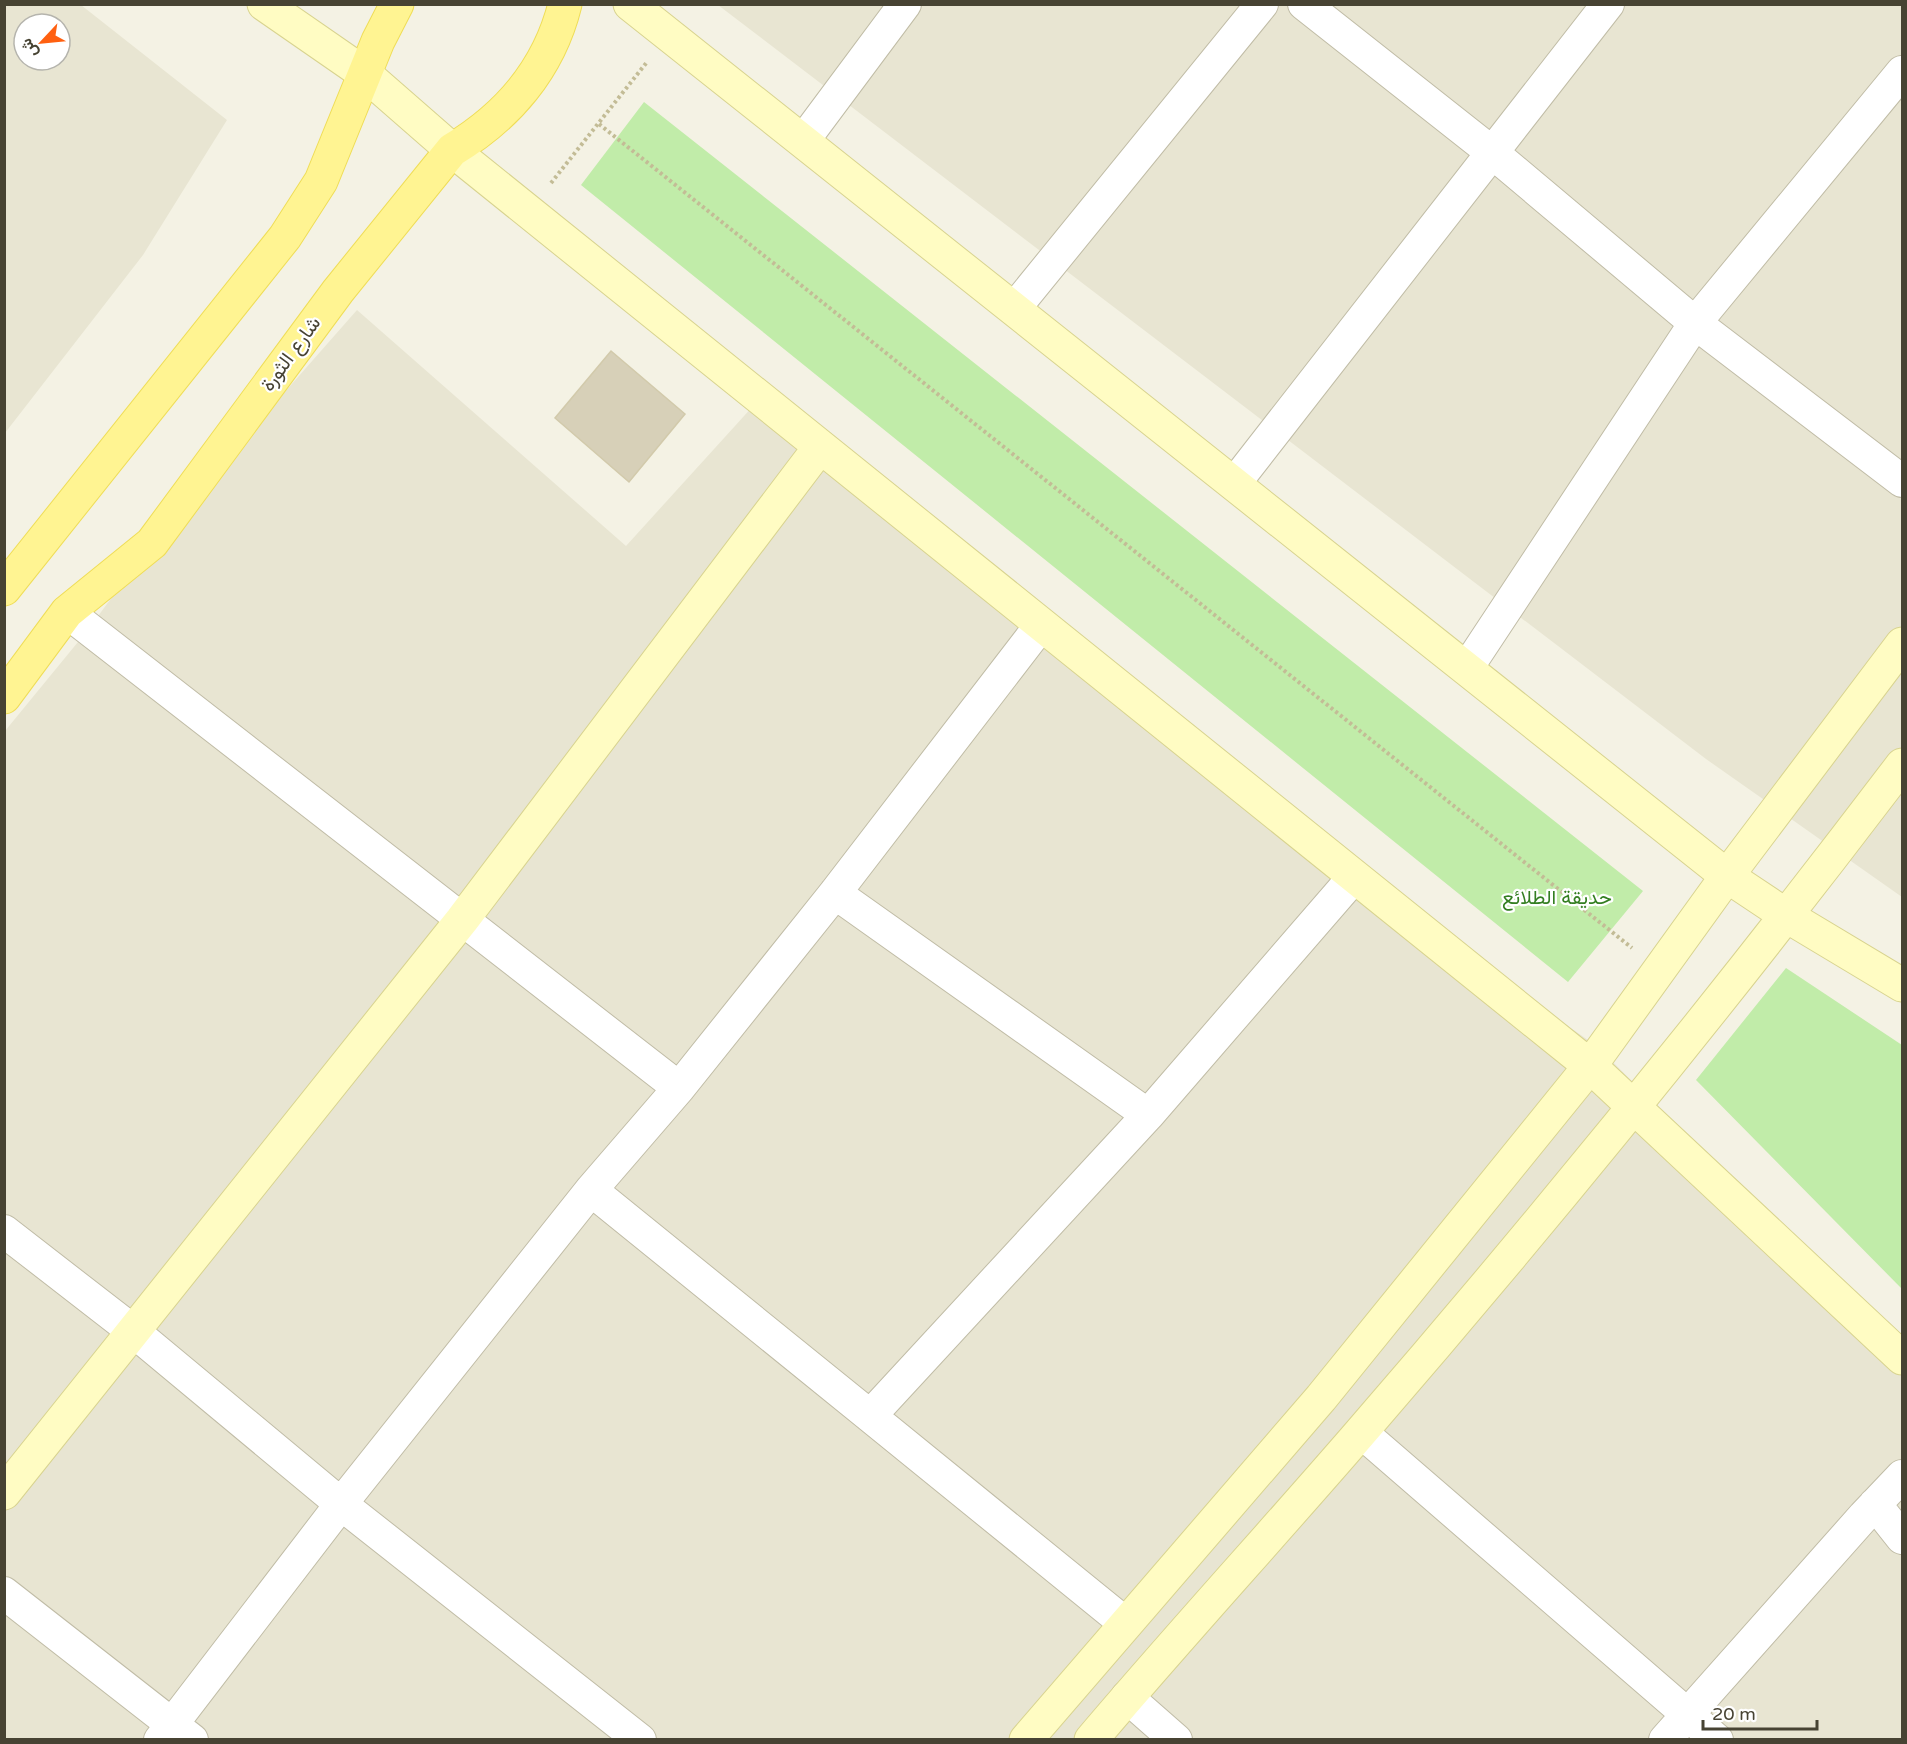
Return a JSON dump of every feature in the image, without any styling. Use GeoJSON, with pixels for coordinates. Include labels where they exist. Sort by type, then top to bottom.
{"type":"FeatureCollection","features":[{"type":"Feature","properties":{"kind":"main road"},"geometry":{"type":"LineString","coordinates":[[4,589],[285,237],[321,181],[397,4]]}},
{"type":"Feature","properties":{"kind":"main road","name":"شارع الثورة"},"geometry":{"type":"LineString","coordinates":[[4,697],[68,612],[152,543],[338,291],[452,150],[485,129],[520,94],[552,44],[565,4]]}},
{"type":"Feature","properties":{"kind":"street"},"geometry":{"type":"LineString","coordinates":[[264,4],[365,74],[528,212],[1590,1066],[1902,1358]]}},
{"type":"Feature","properties":{"kind":"street"},"geometry":{"type":"LineString","coordinates":[[630,4],[1727,876],[1787,916],[1902,985]]}},
{"type":"Feature","properties":{"kind":"street"},"geometry":{"type":"LineString","coordinates":[[802,141],[905,4]]}},
{"type":"Feature","properties":{"kind":"street"},"geometry":{"type":"LineString","coordinates":[[1014,309],[1262,4]]}},
{"type":"Feature","properties":{"kind":"street"},"geometry":{"type":"LineString","coordinates":[[1304,4],[1494,154],[1695,323],[1902,481]]}},
{"type":"Feature","properties":{"kind":"street"},"geometry":{"type":"LineString","coordinates":[[1234,484],[1494,154],[1608,4]]}},
{"type":"Feature","properties":{"kind":"street"},"geometry":{"type":"LineString","coordinates":[[1467,669],[1695,323],[1902,72]]}},
{"type":"Feature","properties":{"kind":"street"},"geometry":{"type":"LineString","coordinates":[[4,1493],[462,920],[820,447]]}},
{"type":"Feature","properties":{"kind":"street"},"geometry":{"type":"LineString","coordinates":[[68,612],[679,1088]]}},
{"type":"Feature","properties":{"kind":"street"},"geometry":{"type":"LineString","coordinates":[[4,1593],[175,1734],[341,1504],[591,1190],[679,1088],[835,893],[1041,625]]}},
{"type":"Feature","properties":{"kind":"street"},"geometry":{"type":"LineString","coordinates":[[1026,1740],[1321,1398],[1590,1066],[1727,876],[1902,644]]}},
{"type":"Feature","properties":{"kind":"street"},"geometry":{"type":"LineString","coordinates":[[1091,1740],[1362,1432],[1634,1105],[1787,916],[1902,765]]}},
{"type":"Feature","properties":{"kind":"street"},"geometry":{"type":"LineString","coordinates":[[870,1416],[1148,1115],[1354,877]]}},
{"type":"Feature","properties":{"kind":"street"},"geometry":{"type":"LineString","coordinates":[[835,893],[1148,1115]]}},
{"type":"Feature","properties":{"kind":"street"},"geometry":{"type":"LineString","coordinates":[[591,1190],[1126,1624]]}},
{"type":"Feature","properties":{"kind":"street"},"geometry":{"type":"LineString","coordinates":[[4,1231],[133,1331],[341,1504],[640,1740]]}},
{"type":"Feature","properties":{"kind":"street"},"geometry":{"type":"LineString","coordinates":[[1362,1432],[1717,1740]]}},
{"type":"Feature","properties":{"kind":"street"},"geometry":{"type":"LineString","coordinates":[[1665,1740],[1902,1476]]}},
{"type":"Feature","properties":{"kind":"street"},"geometry":{"type":"LineString","coordinates":[[1875,1504],[1902,1538]]}},
{"type":"Feature","properties":{"kind":"street"},"geometry":{"type":"LineString","coordinates":[[1127,1697],[1176,1740]]}},
{"type":"Feature","properties":{"kind":"path"},"geometry":{"type":"LineString","coordinates":[[528,212],[669,35]]}},
{"type":"Feature","properties":{"kind":"path"},"geometry":{"type":"LineString","coordinates":[[599,124],[1660,970]]}},
{"type":"Feature","properties":{"kind":"shaded area"},"geometry":{"type":"Polygon","coordinates":[[[5,4],[81,5],[227,120],[143,255],[5,433],[5,4]]]}},
{"type":"Feature","properties":{"kind":"shaded area"},"geometry":{"type":"Polygon","coordinates":[[[718,5],[1902,5],[1902,897],[1706,759],[718,5]]]}},
{"type":"Feature","properties":{"kind":"shaded area"},"geometry":{"type":"Polygon","coordinates":[[[357,310],[626,546],[764,394],[1354,877],[1598,1047],[1902,1354],[1902,1739],[5,1740],[5,731],[87,631],[152,543],[357,310]]]}},
{"type":"Feature","properties":{"kind":"green space","name":"حديقة الطلائع"},"geometry":{"type":"Polygon","coordinates":[[[644,102],[1643,891],[1568,982],[581,185],[644,102]]]}},
{"type":"Feature","properties":{"kind":"green space"},"geometry":{"type":"Polygon","coordinates":[[[1786,968],[1902,1045],[1902,1289],[1696,1080],[1786,968]]]}},
{"type":"Feature","properties":{"kind":"building"},"geometry":{"type":"Polygon","coordinates":[[[611,351],[685,414],[629,482],[555,418],[611,351]]]}}]}
